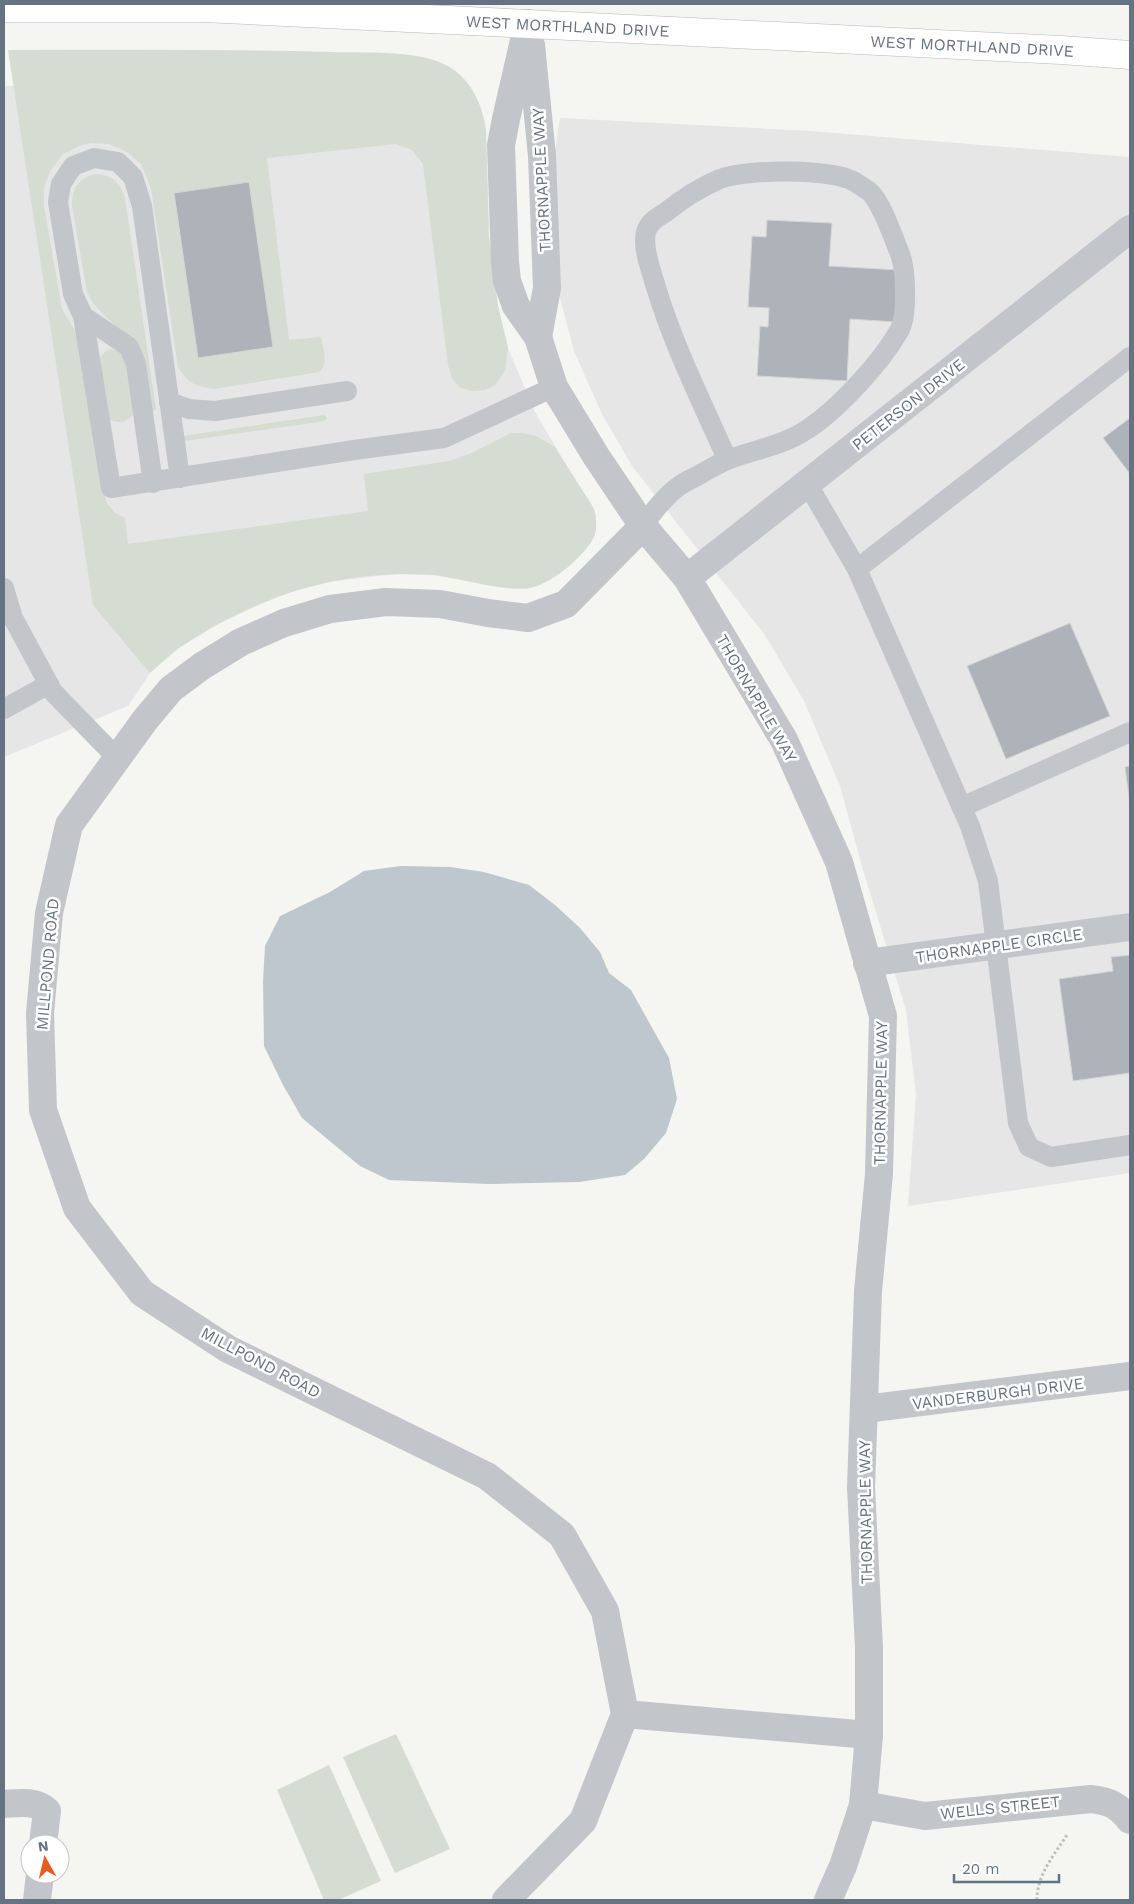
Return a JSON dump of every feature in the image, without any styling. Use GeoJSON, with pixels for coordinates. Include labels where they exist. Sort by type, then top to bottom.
{"type":"FeatureCollection","features":[{"type":"Feature","properties":{"kind":"highway","name":"WEST MORTHLAND DRIVE"},"geometry":{"type":"LineString","coordinates":[[4,8],[204,8],[529,13],[1130,55]]}},
{"type":"Feature","properties":{"kind":"street","name":"THORNAPPLE WAY"},"geometry":{"type":"LineString","coordinates":[[529,13],[542,156],[546,288],[538,338]]}},
{"type":"Feature","properties":{"kind":"street","name":"THORNAPPLE WAY"},"geometry":{"type":"LineString","coordinates":[[529,13],[501,145],[507,281],[516,306],[538,338],[554,387],[596,456],[643,526],[687,578],[784,740],[839,862],[882,1016],[879,1174],[868,1291],[861,1487],[869,1648],[869,1734],[863,1805],[828,1900]]}},
{"type":"Feature","properties":{"kind":"street","name":"PETERSON DRIVE"},"geometry":{"type":"LineString","coordinates":[[687,578],[1130,229]]}},
{"type":"Feature","properties":{"kind":"street","name":"MILLPOND ROAD"},"geometry":{"type":"LineString","coordinates":[[625,1714],[605,1611],[562,1535],[488,1476],[228,1349],[142,1292],[78,1208],[43,1110],[40,1013],[49,913],[69,825],[145,720],[172,689],[202,666],[241,642],[284,623],[330,609],[386,602],[440,604],[528,618],[566,604],[643,526]]}},
{"type":"Feature","properties":{"kind":"street","name":"THORNAPPLE CIRCLE"},"geometry":{"type":"LineString","coordinates":[[867,963],[1130,927]]}},
{"type":"Feature","properties":{"kind":"street","name":"VANDERBURGH DRIVE"},"geometry":{"type":"LineString","coordinates":[[865,1409],[1130,1376]]}},
{"type":"Feature","properties":{"kind":"street"},"geometry":{"type":"LineString","coordinates":[[506,1900],[583,1821],[625,1714],[869,1734]]}},
{"type":"Feature","properties":{"kind":"street","name":"WELLS STREET"},"geometry":{"type":"LineString","coordinates":[[863,1805],[925,1816],[1091,1798],[1108,1801],[1123,1811],[1130,1820]]}},
{"type":"Feature","properties":{"kind":"street"},"geometry":{"type":"LineString","coordinates":[[4,1804],[30,1803],[40,1805],[47,1811],[44,1834]]}},
{"type":"Feature","properties":{"kind":"street"},"geometry":{"type":"LineString","coordinates":[[37,1900],[39,1884]]}},
{"type":"Feature","properties":{"kind":"lane"},"geometry":{"type":"LineString","coordinates":[[180,478],[142,206],[133,177],[118,162],[94,158],[73,166],[61,184],[58,202],[73,294],[83,316],[111,488],[153,483],[354,450],[444,438],[554,387]]}},
{"type":"Feature","properties":{"kind":"lane"},"geometry":{"type":"LineString","coordinates":[[643,526],[658,506],[678,487],[728,459],[768,448],[802,432],[828,414],[880,358],[901,328],[905,299],[904,263],[886,220],[871,193],[852,180],[831,175],[802,172],[740,174],[721,179],[693,194],[651,223],[646,233],[647,259],[664,313],[682,361],[728,459]]}},
{"type":"Feature","properties":{"kind":"lane"},"geometry":{"type":"LineString","coordinates":[[83,316],[129,347],[136,364],[153,483]]}},
{"type":"Feature","properties":{"kind":"lane"},"geometry":{"type":"LineString","coordinates":[[857,569],[1130,356]]}},
{"type":"Feature","properties":{"kind":"lane"},"geometry":{"type":"LineString","coordinates":[[169,402],[189,409],[215,411],[347,391]]}},
{"type":"Feature","properties":{"kind":"lane"},"geometry":{"type":"LineString","coordinates":[[807,483],[857,569],[970,826],[988,881],[1018,1123],[1029,1147],[1051,1157],[1130,1145]]}},
{"type":"Feature","properties":{"kind":"lane"},"geometry":{"type":"LineString","coordinates":[[4,588],[8,620],[53,692],[117,758]]}},
{"type":"Feature","properties":{"kind":"lane"},"geometry":{"type":"LineString","coordinates":[[4,709],[49,684]]}},
{"type":"Feature","properties":{"kind":"lane"},"geometry":{"type":"LineString","coordinates":[[962,807],[1130,732]]}},
{"type":"Feature","properties":{"kind":"path"},"geometry":{"type":"LineString","coordinates":[[1037,1900],[1039,1880],[1072,1827],[1074,1799]]}},
{"type":"Feature","properties":{"kind":"shaded area"},"geometry":{"type":"Polygon","coordinates":[[[8,50],[390,53],[434,60],[454,70],[468,84],[482,111],[486,130],[489,237],[498,306],[508,348],[505,370],[496,385],[485,390],[472,391],[460,388],[452,378],[448,365],[423,164],[412,150],[396,144],[267,158],[289,340],[321,337],[325,361],[319,372],[214,389],[202,387],[189,381],[178,367],[151,188],[141,164],[127,152],[109,144],[91,143],[79,146],[62,155],[51,170],[44,187],[44,206],[62,309],[79,337],[106,502],[115,513],[125,518],[128,544],[368,511],[364,474],[449,461],[472,453],[511,433],[522,433],[536,436],[555,447],[593,507],[596,522],[594,537],[577,559],[545,583],[526,588],[500,587],[433,575],[399,574],[365,576],[300,590],[237,614],[207,630],[175,651],[150,673],[93,605],[8,50]]]}},
{"type":"Feature","properties":{"kind":"shaded area"},"geometry":{"type":"Polygon","coordinates":[[[401,67],[462,92],[486,130],[489,237],[498,306],[508,348],[535,412],[586,499],[593,507],[596,515],[594,536],[577,558],[563,570],[539,585],[527,589],[510,588],[433,575],[397,574],[326,582],[292,591],[215,626],[178,649],[150,673],[128,706],[4,757],[4,86],[401,67]]]}},
{"type":"Feature","properties":{"kind":"shaded area"},"geometry":{"type":"Polygon","coordinates":[[[560,118],[810,131],[1130,157],[1130,1173],[908,1206],[916,1094],[906,1010],[863,870],[840,786],[804,701],[765,635],[632,466],[602,414],[574,351],[556,283],[553,163],[560,118]]]}},
{"type":"Feature","properties":{"kind":"shaded area"},"geometry":{"type":"Polygon","coordinates":[[[94,174],[106,176],[118,183],[125,198],[156,409],[153,411],[151,411],[137,346],[105,316],[93,303],[87,292],[72,200],[74,190],[80,182],[94,174]]]}},
{"type":"Feature","properties":{"kind":"shaded area"},"geometry":{"type":"Polygon","coordinates":[[[111,349],[119,351],[127,357],[134,413],[129,419],[120,422],[109,419],[99,359],[106,351],[111,349]]]}},
{"type":"Feature","properties":{"kind":"shaded area"},"geometry":{"type":"Polygon","coordinates":[[[324,415],[327,418],[325,421],[185,441],[183,436],[324,415]]]}},
{"type":"Feature","properties":{"kind":"shaded area"},"geometry":{"type":"Polygon","coordinates":[[[401,866],[450,867],[484,872],[529,885],[580,928],[600,952],[609,973],[631,990],[669,1058],[677,1099],[666,1133],[644,1159],[625,1175],[579,1182],[490,1184],[389,1180],[360,1166],[302,1118],[264,1046],[263,981],[265,946],[280,916],[330,892],[364,871],[401,866]]]}},
{"type":"Feature","properties":{"kind":"shaded area"},"geometry":{"type":"Polygon","coordinates":[[[396,1734],[450,1849],[395,1873],[343,1757],[396,1734]]]}},
{"type":"Feature","properties":{"kind":"shaded area"},"geometry":{"type":"Polygon","coordinates":[[[329,1765],[381,1881],[338,1900],[324,1900],[277,1790],[329,1765]]]}},
{"type":"Feature","properties":{"kind":"building"},"geometry":{"type":"Polygon","coordinates":[[[249,182],[273,347],[198,358],[174,193],[249,182]]]}},
{"type":"Feature","properties":{"kind":"building"},"geometry":{"type":"Polygon","coordinates":[[[767,220],[832,223],[829,266],[898,270],[895,322],[850,319],[847,381],[757,376],[760,326],[768,327],[769,308],[748,307],[752,236],[766,237],[767,220]]]}},
{"type":"Feature","properties":{"kind":"building"},"geometry":{"type":"Polygon","coordinates":[[[1130,418],[1130,474],[1103,438],[1130,418]]]}},
{"type":"Feature","properties":{"kind":"building"},"geometry":{"type":"Polygon","coordinates":[[[1070,623],[1110,716],[1006,759],[967,666],[1070,623]]]}},
{"type":"Feature","properties":{"kind":"building"},"geometry":{"type":"Polygon","coordinates":[[[1130,766],[1130,805],[1125,767],[1130,766]]]}},
{"type":"Feature","properties":{"kind":"building"},"geometry":{"type":"Polygon","coordinates":[[[1130,955],[1130,1073],[1073,1081],[1059,979],[1113,971],[1111,957],[1130,955]]]}}]}
